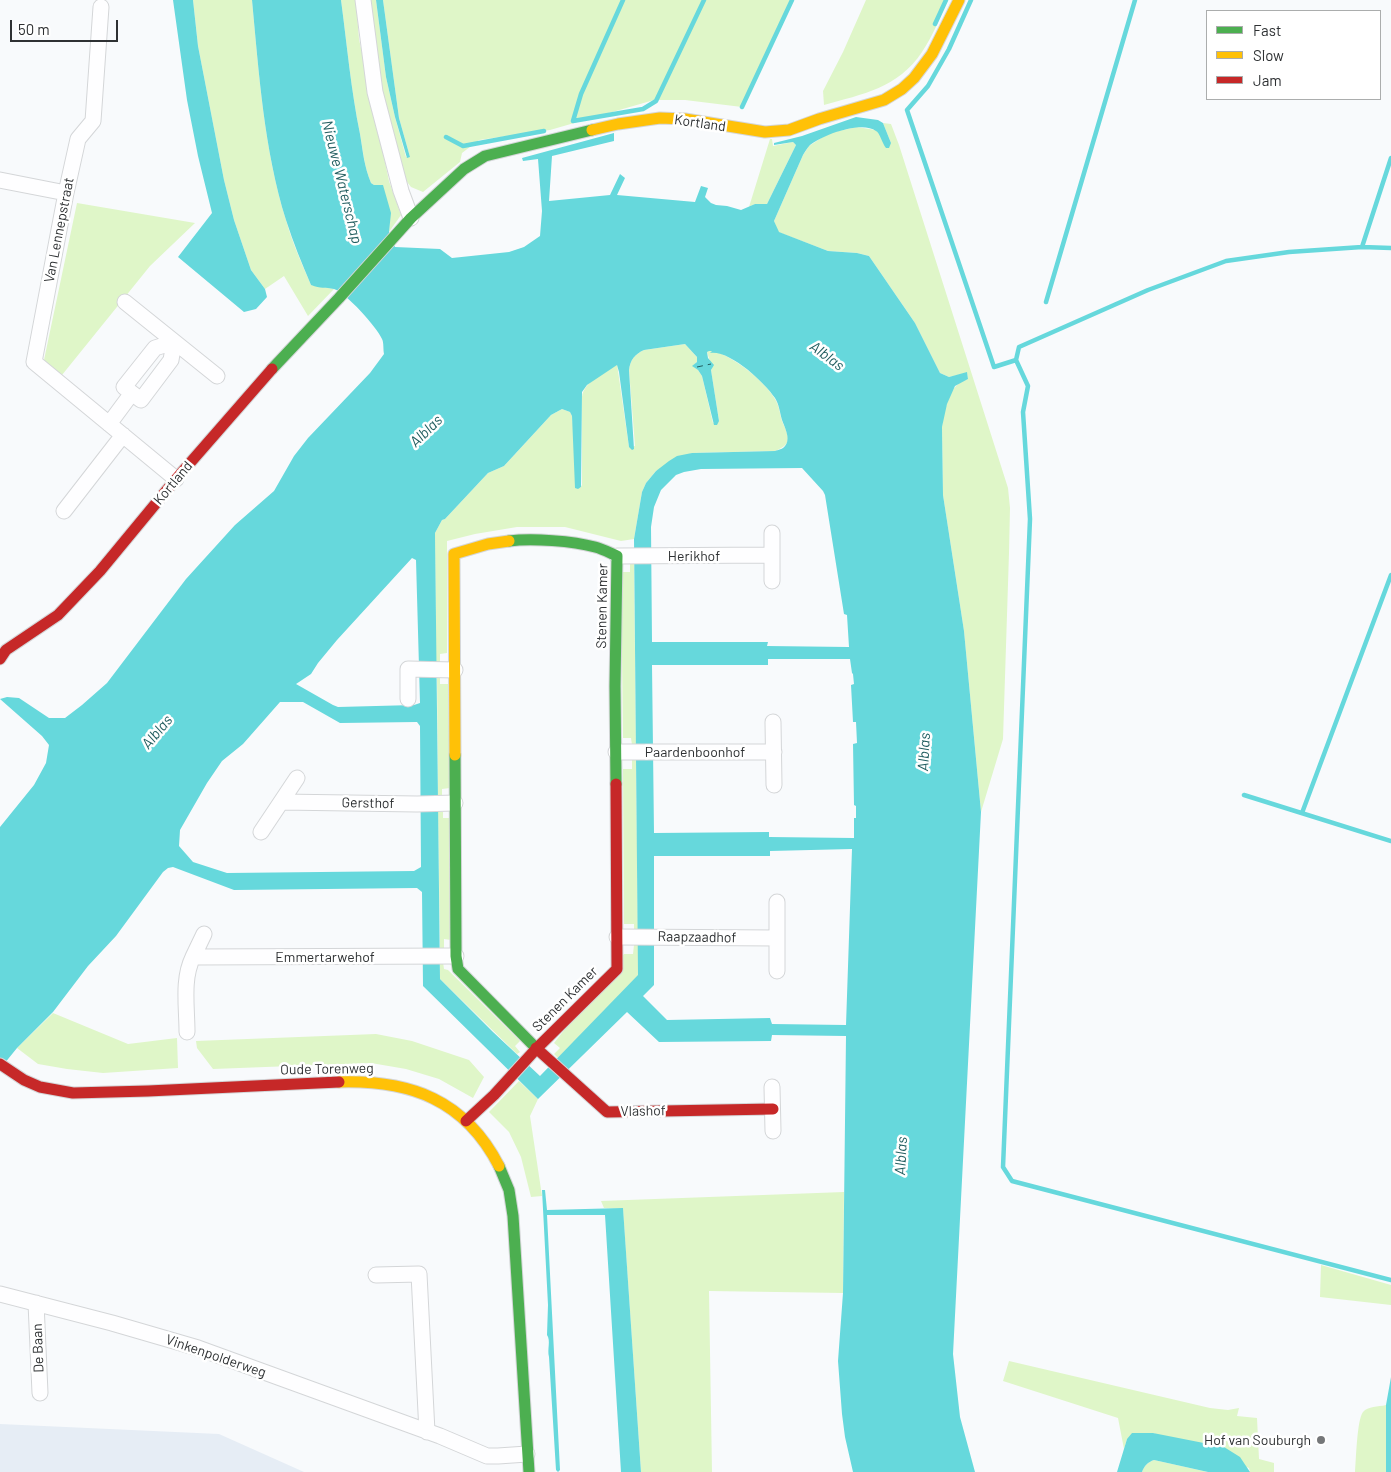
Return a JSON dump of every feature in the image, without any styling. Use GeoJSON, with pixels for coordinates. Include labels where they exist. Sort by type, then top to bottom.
{"type":"FeatureCollection","features":[{"type":"Feature","properties":{"kind":"street"},"geometry":{"type":"LineString","coordinates":[[363,0],[375,92],[411,218]]}},
{"type":"Feature","properties":{"kind":"street","name":"Kortland"},"geometry":{"type":"LineString","coordinates":[[2,652],[58,615],[100,571],[176,479],[271,370],[411,218],[464,169],[485,156],[618,124],[660,118],[685,118],[765,132],[788,130],[884,100],[902,89],[914,78],[932,54],[958,0]]}},
{"type":"Feature","properties":{"kind":"street","name":"Van Lennepstraat"},"geometry":{"type":"LineString","coordinates":[[101,7],[93,121],[78,139],[34,362],[176,479]]}},
{"type":"Feature","properties":{"kind":"street"},"geometry":{"type":"LineString","coordinates":[[0,180],[66,193]]}},
{"type":"Feature","properties":{"kind":"street"},"geometry":{"type":"LineString","coordinates":[[125,302],[217,376]]}},
{"type":"Feature","properties":{"kind":"street"},"geometry":{"type":"LineString","coordinates":[[174,342],[171,360],[141,400],[124,387],[154,348],[174,342]]}},
{"type":"Feature","properties":{"kind":"street"},"geometry":{"type":"LineString","coordinates":[[109,424],[132,393]]}},
{"type":"Feature","properties":{"kind":"street"},"geometry":{"type":"LineString","coordinates":[[64,511],[123,435]]}},
{"type":"Feature","properties":{"kind":"street"},"geometry":{"type":"LineString","coordinates":[[772,534],[772,581]]}},
{"type":"Feature","properties":{"kind":"street","name":"Stenen Kamer"},"geometry":{"type":"LineString","coordinates":[[466,1121],[617,969],[624,937],[616,752],[617,556],[595,547],[573,543],[524,539],[488,544],[454,554],[449,803],[450,956],[458,969],[537,1048]]}},
{"type":"Feature","properties":{"kind":"street","name":"Herikhof"},"geometry":{"type":"LineString","coordinates":[[617,556],[772,555]]}},
{"type":"Feature","properties":{"kind":"street"},"geometry":{"type":"LineString","coordinates":[[408,698],[408,669],[451,670]]}},
{"type":"Feature","properties":{"kind":"street"},"geometry":{"type":"LineString","coordinates":[[773,722],[774,785]]}},
{"type":"Feature","properties":{"kind":"street","name":"Paardenboonhof"},"geometry":{"type":"LineString","coordinates":[[616,752],[774,752]]}},
{"type":"Feature","properties":{"kind":"street"},"geometry":{"type":"LineString","coordinates":[[262,832],[297,778]]}},
{"type":"Feature","properties":{"kind":"street","name":"Gersthof"},"geometry":{"type":"LineString","coordinates":[[281,802],[449,803]]}},
{"type":"Feature","properties":{"kind":"street"},"geometry":{"type":"LineString","coordinates":[[777,902],[777,971]]}},
{"type":"Feature","properties":{"kind":"street"},"geometry":{"type":"LineString","coordinates":[[187,1032],[186,979],[189,965],[204,934]]}},
{"type":"Feature","properties":{"kind":"street","name":"Raapzaadhof"},"geometry":{"type":"LineString","coordinates":[[624,937],[777,938]]}},
{"type":"Feature","properties":{"kind":"street","name":"Emmertarwehof"},"geometry":{"type":"LineString","coordinates":[[193,957],[450,956]]}},
{"type":"Feature","properties":{"kind":"street","name":"Vlashof"},"geometry":{"type":"LineString","coordinates":[[537,1048],[607,1112],[773,1109]]}},
{"type":"Feature","properties":{"kind":"street","name":"Oude Torenweg"},"geometry":{"type":"LineString","coordinates":[[0,1064],[38,1087],[72,1093],[196,1090],[350,1082],[382,1083],[414,1090],[438,1100],[450,1108],[479,1133],[489,1147],[501,1170],[512,1206],[529,1472]]}},
{"type":"Feature","properties":{"kind":"street"},"geometry":{"type":"LineString","coordinates":[[772,1087],[773,1131]]}},
{"type":"Feature","properties":{"kind":"street"},"geometry":{"type":"LineString","coordinates":[[376,1275],[419,1274],[427,1432]]}},
{"type":"Feature","properties":{"kind":"street","name":"Vinkenpolderweg"},"geometry":{"type":"LineString","coordinates":[[0,1294],[37,1313],[128,1328],[198,1348],[488,1456],[527,1454]]}},
{"type":"Feature","properties":{"kind":"street","name":"De Baan"},"geometry":{"type":"LineString","coordinates":[[37,1313],[40,1393]]}},
{"type":"Feature","properties":{"kind":"shaded area"},"geometry":{"type":"Polygon","coordinates":[[[0,1424],[219,1434],[304,1472],[0,1472],[0,1424]]]}},
{"type":"Feature","properties":{"kind":"green space"},"geometry":{"type":"Polygon","coordinates":[[[193,0],[252,0],[267,139],[286,220],[294,245],[311,285],[334,289],[308,316],[284,276],[265,289],[251,270],[234,220],[224,180],[198,46],[193,0]]]}},
{"type":"Feature","properties":{"kind":"green space"},"geometry":{"type":"Polygon","coordinates":[[[341,0],[356,0],[359,39],[389,181],[401,215],[389,232],[390,213],[388,207],[371,183],[365,165],[341,0]]]}},
{"type":"Feature","properties":{"kind":"green space"},"geometry":{"type":"Polygon","coordinates":[[[368,0],[376,0],[386,77],[406,157],[410,157],[399,118],[383,0],[790,0],[742,107],[685,100],[654,100],[550,130],[479,140],[462,153],[460,162],[423,192],[411,187],[400,173],[383,106],[368,0]]]}},
{"type":"Feature","properties":{"kind":"green space"},"geometry":{"type":"Polygon","coordinates":[[[866,0],[948,0],[926,46],[902,74],[879,88],[824,105],[823,91],[866,0]]]}},
{"type":"Feature","properties":{"kind":"green space"},"geometry":{"type":"Polygon","coordinates":[[[883,123],[891,124],[899,145],[1008,488],[1010,508],[1003,739],[981,812],[964,631],[943,495],[942,427],[946,404],[958,384],[968,379],[967,373],[949,377],[940,373],[915,323],[869,256],[857,253],[828,251],[778,232],[774,221],[803,155],[809,146],[829,133],[857,127],[876,130],[891,143],[883,123]]]}},
{"type":"Feature","properties":{"kind":"green space"},"geometry":{"type":"Polygon","coordinates":[[[770,139],[772,139],[773,146],[793,142],[796,145],[767,204],[755,204],[749,207],[770,139]]]}},
{"type":"Feature","properties":{"kind":"green space"},"geometry":{"type":"Polygon","coordinates":[[[77,203],[195,223],[150,266],[62,375],[44,360],[77,203]]]}},
{"type":"Feature","properties":{"kind":"green space"},"geometry":{"type":"Polygon","coordinates":[[[685,344],[697,357],[697,362],[693,366],[702,376],[713,423],[719,421],[708,350],[726,356],[746,368],[770,392],[778,404],[788,436],[785,446],[775,451],[692,453],[656,471],[646,483],[642,492],[634,539],[621,541],[565,527],[517,527],[447,541],[447,653],[440,654],[440,662],[436,663],[435,533],[442,520],[488,473],[504,466],[551,415],[562,409],[570,412],[572,416],[580,488],[582,485],[582,397],[587,386],[617,364],[629,447],[635,446],[629,370],[632,360],[638,353],[644,350],[685,344]]]}},
{"type":"Feature","properties":{"kind":"green space"},"geometry":{"type":"Polygon","coordinates":[[[630,563],[634,563],[636,745],[632,745],[631,738],[623,738],[621,572],[630,572],[630,563]]]}},
{"type":"Feature","properties":{"kind":"green space"},"geometry":{"type":"Polygon","coordinates":[[[437,677],[440,677],[440,684],[448,684],[450,788],[442,789],[442,797],[438,797],[437,677]]]}},
{"type":"Feature","properties":{"kind":"green space"},"geometry":{"type":"Polygon","coordinates":[[[636,759],[638,931],[634,931],[634,924],[624,924],[623,769],[632,769],[632,760],[636,759]]]}},
{"type":"Feature","properties":{"kind":"green space"},"geometry":{"type":"Polygon","coordinates":[[[438,812],[443,812],[443,818],[449,818],[451,940],[444,939],[444,948],[440,948],[438,812]]]}},
{"type":"Feature","properties":{"kind":"green space"},"geometry":{"type":"Polygon","coordinates":[[[638,944],[638,976],[558,1058],[554,1054],[560,1048],[554,1043],[624,954],[633,954],[634,945],[638,944]]]}},
{"type":"Feature","properties":{"kind":"green space"},"geometry":{"type":"Polygon","coordinates":[[[440,962],[443,962],[444,969],[448,970],[520,1041],[515,1046],[520,1052],[517,1054],[440,979],[440,962]]]}},
{"type":"Feature","properties":{"kind":"green space"},"geometry":{"type":"Polygon","coordinates":[[[53,1013],[128,1044],[177,1038],[178,1068],[103,1073],[38,1064],[17,1048],[53,1013]]]}},
{"type":"Feature","properties":{"kind":"green space"},"geometry":{"type":"Polygon","coordinates":[[[376,1034],[412,1041],[469,1060],[484,1077],[473,1098],[439,1079],[406,1069],[371,1063],[213,1069],[197,1048],[196,1041],[376,1034]]]}},
{"type":"Feature","properties":{"kind":"green space"},"geometry":{"type":"Polygon","coordinates":[[[519,1081],[538,1099],[530,1116],[542,1196],[531,1197],[521,1157],[509,1132],[489,1112],[519,1081]]]}},
{"type":"Feature","properties":{"kind":"green space"},"geometry":{"type":"Polygon","coordinates":[[[844,1192],[843,1293],[709,1291],[712,1472],[641,1472],[623,1209],[604,1208],[601,1201],[844,1192]]]}},
{"type":"Feature","properties":{"kind":"green space"},"geometry":{"type":"Polygon","coordinates":[[[1321,1265],[1391,1285],[1391,1305],[1320,1297],[1321,1265]]]}},
{"type":"Feature","properties":{"kind":"green space"},"geometry":{"type":"Polygon","coordinates":[[[1009,1361],[1210,1408],[1228,1410],[1239,1408],[1237,1416],[1257,1418],[1259,1459],[1274,1463],[1274,1472],[1250,1472],[1249,1468],[1153,1433],[1127,1439],[1124,1449],[1118,1418],[1003,1381],[1009,1361]]]}},
{"type":"Feature","properties":{"kind":"green space"},"geometry":{"type":"Polygon","coordinates":[[[1386,1405],[1386,1472],[1355,1472],[1361,1416],[1368,1409],[1386,1405]]]}},
{"type":"Feature","properties":{"kind":"green space"},"geometry":{"type":"Polygon","coordinates":[[[1154,1460],[1208,1472],[1142,1472],[1146,1464],[1154,1460]]]}},
{"type":"Feature","properties":{"kind":"water"},"geometry":{"type":"Polygon","coordinates":[[[173,0],[193,0],[198,46],[224,180],[234,220],[251,270],[265,289],[267,297],[256,309],[244,312],[178,257],[212,213],[187,100],[173,0]]]}},
{"type":"Feature","properties":{"kind":"water"},"geometry":{"type":"Polygon","coordinates":[[[252,0],[341,0],[365,165],[371,183],[383,185],[391,213],[389,232],[395,247],[440,249],[452,258],[509,252],[524,247],[540,236],[542,211],[538,159],[523,161],[522,158],[614,133],[614,141],[552,156],[549,201],[610,195],[620,174],[625,178],[617,195],[695,202],[701,186],[708,188],[705,197],[716,205],[741,210],[755,204],[767,204],[796,145],[793,142],[774,145],[774,143],[802,136],[856,117],[878,120],[883,123],[891,143],[889,148],[886,148],[876,131],[861,127],[832,133],[810,145],[803,155],[774,221],[779,232],[828,251],[857,253],[869,256],[915,323],[940,373],[949,377],[967,372],[968,379],[955,386],[947,404],[942,427],[943,495],[964,631],[981,812],[953,1354],[960,1417],[975,1472],[853,1472],[845,1437],[838,1361],[843,1293],[846,1036],[772,1035],[771,1041],[659,1042],[627,1012],[538,1099],[423,986],[422,892],[417,888],[234,890],[173,867],[163,872],[116,936],[88,966],[53,1012],[17,1048],[0,1069],[0,827],[34,785],[46,763],[49,745],[42,736],[0,699],[7,697],[19,698],[49,718],[65,718],[107,683],[186,579],[235,525],[274,491],[294,456],[308,438],[370,373],[384,354],[383,341],[379,334],[353,303],[334,289],[311,285],[298,253],[286,220],[267,139],[252,0]],[[685,344],[641,352],[632,360],[629,370],[634,449],[632,450],[629,447],[617,365],[587,385],[582,392],[581,487],[575,488],[572,416],[570,412],[562,409],[551,415],[504,466],[488,473],[442,520],[435,533],[440,979],[540,1076],[638,975],[634,539],[642,492],[646,483],[656,471],[677,456],[692,453],[775,451],[784,447],[787,443],[786,430],[775,398],[746,368],[718,353],[707,352],[708,358],[714,365],[711,370],[719,421],[717,425],[714,425],[702,376],[692,366],[697,362],[697,357],[685,344]],[[802,468],[701,469],[676,475],[661,490],[654,507],[651,527],[652,642],[768,642],[767,646],[849,647],[847,615],[844,614],[823,491],[802,468]],[[412,558],[318,663],[311,674],[296,684],[338,707],[414,705],[420,703],[416,560],[412,558]],[[768,659],[768,665],[652,665],[654,833],[769,832],[769,837],[854,838],[856,806],[854,805],[853,744],[857,743],[856,722],[853,722],[851,685],[854,684],[850,659],[768,659]],[[280,702],[243,744],[222,761],[180,830],[179,846],[193,862],[227,873],[414,871],[421,867],[420,726],[417,722],[340,723],[303,702],[280,702]],[[852,849],[770,851],[770,856],[654,856],[654,985],[643,996],[667,1020],[770,1018],[772,1024],[846,1025],[852,849]]]}},
{"type":"Feature","properties":{"kind":"water"},"geometry":{"type":"Polygon","coordinates":[[[376,0],[383,0],[399,118],[410,157],[407,158],[386,77],[376,0]]]}},
{"type":"Feature","properties":{"kind":"water"},"geometry":{"type":"Polygon","coordinates":[[[542,1190],[545,1190],[547,1210],[623,1208],[641,1472],[621,1472],[605,1215],[547,1215],[560,1470],[558,1472],[556,1470],[549,1340],[547,1335],[548,1305],[542,1190]]]}},
{"type":"Feature","properties":{"kind":"water"},"geometry":{"type":"Polygon","coordinates":[[[1391,1377],[1391,1472],[1386,1472],[1386,1405],[1391,1377]]]}},
{"type":"Feature","properties":{"kind":"water"},"geometry":{"type":"Polygon","coordinates":[[[1132,1433],[1153,1433],[1224,1447],[1240,1457],[1250,1472],[1208,1472],[1154,1460],[1146,1464],[1142,1472],[1117,1472],[1127,1439],[1132,1433]]]}},
{"type":"Feature","properties":{"kind":"waterway"},"geometry":{"type":"LineString","coordinates":[[623,0],[581,94],[573,121],[643,109],[656,101],[704,0]]}},
{"type":"Feature","properties":{"kind":"waterway"},"geometry":{"type":"LineString","coordinates":[[742,107],[792,0]]}},
{"type":"Feature","properties":{"kind":"waterway"},"geometry":{"type":"LineString","coordinates":[[935,24],[946,0]]}},
{"type":"Feature","properties":{"kind":"waterway"},"geometry":{"type":"LineString","coordinates":[[971,0],[949,49],[928,86],[907,110],[994,367],[1016,360]]}},
{"type":"Feature","properties":{"kind":"waterway"},"geometry":{"type":"LineString","coordinates":[[1046,302],[1135,0]]}},
{"type":"Feature","properties":{"kind":"waterway"},"geometry":{"type":"LineString","coordinates":[[446,137],[463,146],[544,131]]}},
{"type":"Feature","properties":{"kind":"waterway"},"geometry":{"type":"LineString","coordinates":[[1362,247],[1391,158]]}},
{"type":"Feature","properties":{"kind":"waterway"},"geometry":{"type":"LineString","coordinates":[[1391,248],[1362,247],[1289,252],[1226,261],[1148,290],[1019,347],[1016,360],[1028,386],[1023,412],[1030,519],[1003,1167],[1012,1181],[1391,1280]]}},
{"type":"Feature","properties":{"kind":"waterway"},"geometry":{"type":"LineString","coordinates":[[1302,813],[1391,575]]}},
{"type":"Feature","properties":{"kind":"waterway"},"geometry":{"type":"LineString","coordinates":[[1244,795],[1391,841]]}},
{"type":"Feature","properties":{"kind":"ferry route"},"geometry":{"type":"LineString","coordinates":[[697,367],[711,364]]}},
{"type":"Feature","properties":{"kind":"traffic: fast"},"geometry":{"type":"LineString","coordinates":[[272,369],[411,218],[464,169],[485,156],[592,130]]}},
{"type":"Feature","properties":{"kind":"traffic: fast"},"geometry":{"type":"LineString","coordinates":[[509,541],[541,540],[576,543],[598,548],[617,556],[616,784]]}},
{"type":"Feature","properties":{"kind":"traffic: fast"},"geometry":{"type":"LineString","coordinates":[[455,755],[456,956],[458,969],[536,1048]]}},
{"type":"Feature","properties":{"kind":"traffic: fast"},"geometry":{"type":"LineString","coordinates":[[499,1166],[509,1190],[513,1216],[529,1472]]}},
{"type":"Feature","properties":{"kind":"traffic: slow"},"geometry":{"type":"LineString","coordinates":[[592,130],[660,118],[685,119],[765,132],[789,130],[884,100],[902,89],[914,78],[932,54],[959,0]]}},
{"type":"Feature","properties":{"kind":"traffic: slow"},"geometry":{"type":"LineString","coordinates":[[455,755],[454,554],[488,544],[509,541]]}},
{"type":"Feature","properties":{"kind":"traffic: slow"},"geometry":{"type":"LineString","coordinates":[[339,1082],[365,1082],[390,1085],[412,1090],[433,1098],[452,1110],[470,1125],[485,1143],[499,1166]]}},
{"type":"Feature","properties":{"kind":"traffic: jam"},"geometry":{"type":"LineString","coordinates":[[0,659],[6,650],[58,615],[100,571],[176,479],[272,369]]}},
{"type":"Feature","properties":{"kind":"traffic: jam"},"geometry":{"type":"LineString","coordinates":[[466,1121],[494,1095],[537,1048],[617,969],[616,784]]}},
{"type":"Feature","properties":{"kind":"traffic: jam"},"geometry":{"type":"LineString","coordinates":[[536,1048],[607,1112],[773,1109]]}},
{"type":"Feature","properties":{"kind":"traffic: jam"},"geometry":{"type":"LineString","coordinates":[[0,1064],[24,1080],[40,1087],[73,1093],[339,1082]]}},
{"type":"Feature","properties":{"kind":"place","name":"Hof van Souburgh"},"geometry":{"type":"Point","coordinates":[1321,1440]}},
{"type":"Feature","properties":{"kind":"water label","name":"Nieuwe Waterschap"},"geometry":{"type":"Point","coordinates":[342,182]}},
{"type":"Feature","properties":{"kind":"water label","name":"Alblas"},"geometry":{"type":"Point","coordinates":[827,356]}},
{"type":"Feature","properties":{"kind":"water label","name":"Alblas"},"geometry":{"type":"Point","coordinates":[426,431]}},
{"type":"Feature","properties":{"kind":"water label","name":"Alblas"},"geometry":{"type":"Point","coordinates":[157,732]}},
{"type":"Feature","properties":{"kind":"water label","name":"Alblas"},"geometry":{"type":"Point","coordinates":[924,752]}},
{"type":"Feature","properties":{"kind":"water label","name":"Alblas"},"geometry":{"type":"Point","coordinates":[901,1156]}}]}
